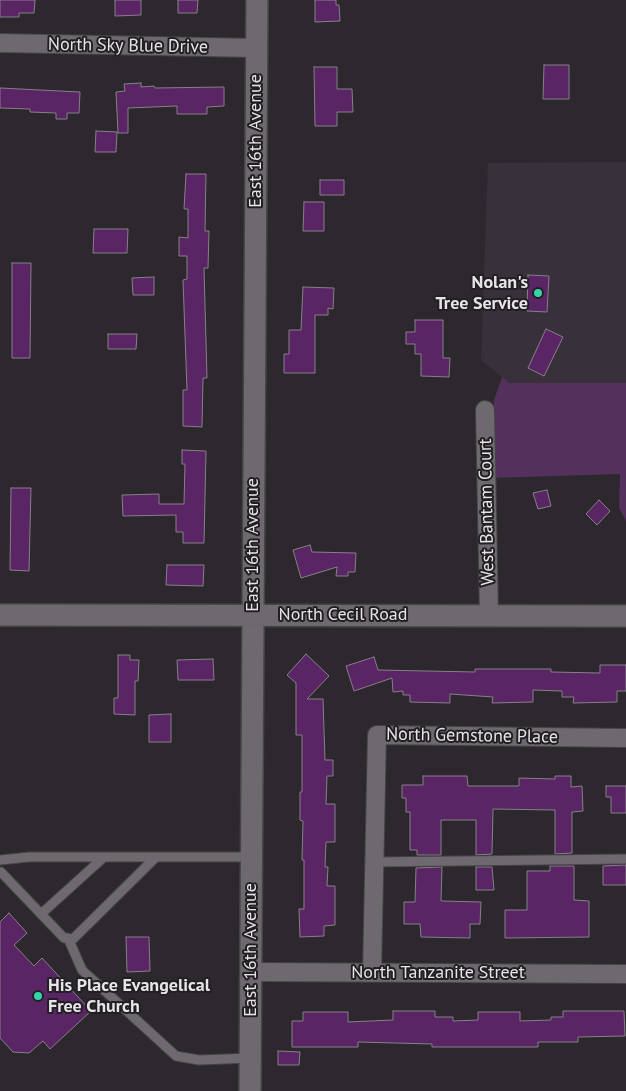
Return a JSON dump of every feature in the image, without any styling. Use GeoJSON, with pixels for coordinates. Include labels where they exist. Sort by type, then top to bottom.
{"type":"FeatureCollection","features":[{"type":"Feature","properties":{"kind":"street","name":"East 16th Avenue"},"geometry":{"type":"LineString","coordinates":[[250,1091],[257,0]]}},
{"type":"Feature","properties":{"kind":"street","name":"North Sky Blue Drive"},"geometry":{"type":"LineString","coordinates":[[0,43],[256,48]]}},
{"type":"Feature","properties":{"kind":"street","name":"West Bantam Court"},"geometry":{"type":"LineString","coordinates":[[485,410],[489,614]]}},
{"type":"Feature","properties":{"kind":"street","name":"North Cecil Road"},"geometry":{"type":"LineString","coordinates":[[0,615],[489,614],[626,616]]}},
{"type":"Feature","properties":{"kind":"street","name":"North Gemstone Place"},"geometry":{"type":"LineString","coordinates":[[372,973],[377,735],[626,738]]}},
{"type":"Feature","properties":{"kind":"street","name":"North Tanzanite Street"},"geometry":{"type":"LineString","coordinates":[[250,972],[626,974]]}},
{"type":"Feature","properties":{"kind":"lane"},"geometry":{"type":"LineString","coordinates":[[0,860],[104,857],[251,857]]}},
{"type":"Feature","properties":{"kind":"lane"},"geometry":{"type":"LineString","coordinates":[[41,914],[104,857]]}},
{"type":"Feature","properties":{"kind":"lane"},"geometry":{"type":"LineString","coordinates":[[12,859],[0,872],[64,938],[73,939],[156,857]]}},
{"type":"Feature","properties":{"kind":"lane"},"geometry":{"type":"LineString","coordinates":[[374,862],[626,860]]}},
{"type":"Feature","properties":{"kind":"lane"},"geometry":{"type":"LineString","coordinates":[[68,938],[82,970],[176,1056],[199,1060],[250,1058]]}},
{"type":"Feature","properties":{"kind":"shaded area"},"geometry":{"type":"Polygon","coordinates":[[[626,162],[626,383],[509,383],[481,360],[488,163],[626,162]]]}},
{"type":"Feature","properties":{"kind":"shaded area"},"geometry":{"type":"Polygon","coordinates":[[[502,377],[509,383],[626,383],[626,521],[619,508],[620,474],[491,478],[494,400],[502,377]]]}},
{"type":"Feature","properties":{"kind":"building"},"geometry":{"type":"Polygon","coordinates":[[[0,0],[35,0],[34,13],[19,13],[19,17],[0,17],[0,0]]]}},
{"type":"Feature","properties":{"kind":"building"},"geometry":{"type":"Polygon","coordinates":[[[115,0],[141,0],[141,15],[115,16],[115,0]]]}},
{"type":"Feature","properties":{"kind":"building"},"geometry":{"type":"Polygon","coordinates":[[[178,0],[198,0],[197,13],[178,13],[178,0]]]}},
{"type":"Feature","properties":{"kind":"building"},"geometry":{"type":"Polygon","coordinates":[[[315,0],[336,0],[336,5],[339,5],[340,21],[315,22],[315,0]]]}},
{"type":"Feature","properties":{"kind":"building"},"geometry":{"type":"Polygon","coordinates":[[[544,65],[569,65],[569,99],[543,99],[544,65]]]}},
{"type":"Feature","properties":{"kind":"building"},"geometry":{"type":"Polygon","coordinates":[[[314,67],[337,67],[337,89],[352,89],[353,112],[337,112],[337,126],[315,126],[314,67]]]}},
{"type":"Feature","properties":{"kind":"building"},"geometry":{"type":"Polygon","coordinates":[[[141,83],[141,87],[154,86],[155,88],[224,87],[224,106],[207,107],[207,114],[177,114],[177,106],[128,108],[128,133],[118,133],[116,92],[125,91],[124,84],[141,83]]]}},
{"type":"Feature","properties":{"kind":"building"},"geometry":{"type":"Polygon","coordinates":[[[0,88],[80,92],[79,113],[67,113],[67,119],[56,119],[56,113],[30,112],[30,109],[0,108],[0,88]]]}},
{"type":"Feature","properties":{"kind":"building"},"geometry":{"type":"Polygon","coordinates":[[[96,131],[117,132],[116,152],[95,152],[96,131]]]}},
{"type":"Feature","properties":{"kind":"building"},"geometry":{"type":"Polygon","coordinates":[[[186,174],[206,174],[205,231],[209,231],[208,268],[204,268],[207,378],[203,378],[202,427],[183,426],[183,390],[187,390],[183,280],[187,279],[187,256],[179,256],[179,237],[188,238],[188,209],[184,209],[186,174]]]}},
{"type":"Feature","properties":{"kind":"building"},"geometry":{"type":"Polygon","coordinates":[[[320,180],[344,180],[344,195],[320,195],[320,180]]]}},
{"type":"Feature","properties":{"kind":"building"},"geometry":{"type":"Polygon","coordinates":[[[304,202],[324,202],[324,231],[303,231],[304,202]]]}},
{"type":"Feature","properties":{"kind":"building"},"geometry":{"type":"Polygon","coordinates":[[[94,229],[128,229],[127,253],[93,253],[94,229]]]}},
{"type":"Feature","properties":{"kind":"building"},"geometry":{"type":"Polygon","coordinates":[[[12,263],[31,263],[30,358],[12,358],[12,263]]]}},
{"type":"Feature","properties":{"kind":"building","name":"Nolan's Tree Service"},"geometry":{"type":"Polygon","coordinates":[[[528,275],[549,276],[547,312],[527,311],[528,275]]]}},
{"type":"Feature","properties":{"kind":"building"},"geometry":{"type":"Polygon","coordinates":[[[154,277],[154,295],[133,295],[132,278],[154,277]]]}},
{"type":"Feature","properties":{"kind":"building"},"geometry":{"type":"Polygon","coordinates":[[[303,287],[334,288],[333,309],[328,308],[328,315],[315,315],[315,373],[284,373],[284,354],[289,354],[289,330],[301,330],[303,287]]]}},
{"type":"Feature","properties":{"kind":"building"},"geometry":{"type":"Polygon","coordinates":[[[415,320],[443,320],[443,358],[450,358],[449,377],[421,376],[421,354],[415,354],[415,344],[406,344],[406,332],[415,332],[415,320]]]}},
{"type":"Feature","properties":{"kind":"building"},"geometry":{"type":"Polygon","coordinates":[[[546,329],[563,337],[544,376],[528,368],[546,329]]]}},
{"type":"Feature","properties":{"kind":"building"},"geometry":{"type":"Polygon","coordinates":[[[108,334],[137,334],[136,349],[108,349],[108,334]]]}},
{"type":"Feature","properties":{"kind":"building"},"geometry":{"type":"Polygon","coordinates":[[[182,450],[206,451],[204,543],[183,543],[183,532],[176,532],[176,515],[123,516],[122,495],[159,494],[159,504],[184,504],[185,464],[182,464],[182,450]]]}},
{"type":"Feature","properties":{"kind":"building"},"geometry":{"type":"Polygon","coordinates":[[[11,488],[31,488],[29,571],[10,570],[11,488]]]}},
{"type":"Feature","properties":{"kind":"building"},"geometry":{"type":"Polygon","coordinates":[[[547,490],[551,506],[538,509],[533,493],[547,490]]]}},
{"type":"Feature","properties":{"kind":"building"},"geometry":{"type":"Polygon","coordinates":[[[599,500],[610,511],[597,525],[586,514],[599,500]]]}},
{"type":"Feature","properties":{"kind":"building"},"geometry":{"type":"Polygon","coordinates":[[[310,545],[312,552],[356,553],[355,572],[348,572],[348,576],[336,576],[337,567],[301,578],[293,550],[310,545]]]}},
{"type":"Feature","properties":{"kind":"building"},"geometry":{"type":"Polygon","coordinates":[[[167,565],[204,565],[203,586],[166,585],[167,565]]]}},
{"type":"Feature","properties":{"kind":"building"},"geometry":{"type":"Polygon","coordinates":[[[306,654],[329,676],[307,699],[323,699],[325,760],[333,760],[333,776],[327,776],[326,804],[335,804],[335,842],[326,842],[325,867],[328,867],[327,886],[335,886],[335,925],[324,926],[324,936],[300,937],[299,909],[304,909],[303,821],[300,820],[302,735],[296,735],[296,683],[287,675],[306,654]]]}},
{"type":"Feature","properties":{"kind":"building"},"geometry":{"type":"Polygon","coordinates":[[[118,655],[130,655],[130,660],[139,660],[138,681],[135,681],[135,715],[114,714],[114,698],[118,698],[118,655]]]}},
{"type":"Feature","properties":{"kind":"building"},"geometry":{"type":"Polygon","coordinates":[[[374,657],[378,670],[475,672],[475,669],[551,669],[551,672],[600,673],[600,665],[626,665],[626,691],[617,691],[617,702],[573,703],[574,697],[562,697],[562,691],[533,690],[533,702],[492,703],[493,697],[450,694],[450,703],[410,702],[410,695],[403,695],[403,691],[393,692],[392,678],[354,691],[346,666],[374,657]]]}},
{"type":"Feature","properties":{"kind":"building"},"geometry":{"type":"Polygon","coordinates":[[[213,659],[214,680],[178,680],[177,660],[213,659]]]}},
{"type":"Feature","properties":{"kind":"building"},"geometry":{"type":"Polygon","coordinates":[[[171,714],[171,742],[149,742],[149,715],[171,714]]]}},
{"type":"Feature","properties":{"kind":"building"},"geometry":{"type":"Polygon","coordinates":[[[423,776],[467,776],[468,786],[519,786],[519,778],[555,779],[555,776],[571,776],[571,787],[582,786],[583,811],[572,812],[572,853],[555,854],[555,810],[493,809],[492,854],[476,855],[476,820],[441,820],[441,855],[417,855],[417,850],[410,850],[410,812],[406,812],[406,798],[402,798],[402,785],[423,785],[423,776]]]}},
{"type":"Feature","properties":{"kind":"building"},"geometry":{"type":"Polygon","coordinates":[[[606,786],[626,786],[626,813],[611,813],[611,797],[606,797],[606,786]]]}},
{"type":"Feature","properties":{"kind":"building"},"geometry":{"type":"Polygon","coordinates":[[[626,865],[626,885],[603,885],[603,866],[626,865]]]}},
{"type":"Feature","properties":{"kind":"building"},"geometry":{"type":"Polygon","coordinates":[[[550,866],[574,866],[574,900],[589,901],[589,937],[505,938],[505,910],[527,910],[527,871],[550,871],[550,866]]]}},
{"type":"Feature","properties":{"kind":"building"},"geometry":{"type":"Polygon","coordinates":[[[442,867],[441,901],[481,902],[480,924],[470,924],[470,938],[421,937],[420,924],[404,924],[404,902],[415,902],[416,868],[442,867]]]}},
{"type":"Feature","properties":{"kind":"building"},"geometry":{"type":"Polygon","coordinates":[[[476,867],[492,867],[494,890],[476,890],[476,867]]]}},
{"type":"Feature","properties":{"kind":"building","name":"His Place Evangelical Free Church"},"geometry":{"type":"Polygon","coordinates":[[[9,913],[27,933],[14,945],[34,966],[42,958],[91,1011],[50,1049],[43,1041],[29,1053],[13,1052],[0,1038],[0,922],[9,913]]]}},
{"type":"Feature","properties":{"kind":"building"},"geometry":{"type":"Polygon","coordinates":[[[126,937],[149,937],[150,971],[127,972],[126,937]]]}},
{"type":"Feature","properties":{"kind":"building"},"geometry":{"type":"Polygon","coordinates":[[[393,1011],[435,1011],[435,1017],[453,1017],[453,1021],[478,1020],[478,1012],[520,1012],[520,1021],[551,1020],[551,1017],[563,1017],[563,1011],[624,1011],[625,1036],[578,1037],[578,1042],[538,1042],[538,1047],[432,1047],[432,1044],[358,1042],[358,1047],[292,1047],[292,1021],[303,1021],[303,1012],[348,1012],[348,1022],[393,1020],[393,1011]]]}},
{"type":"Feature","properties":{"kind":"building"},"geometry":{"type":"Polygon","coordinates":[[[278,1051],[300,1052],[299,1065],[278,1065],[278,1051]]]}},
{"type":"Feature","properties":{"kind":"place","name":"Nolan's Tree Service"},"geometry":{"type":"Point","coordinates":[538,293]}},
{"type":"Feature","properties":{"kind":"place","name":"His Place Evangelical Free Church"},"geometry":{"type":"Point","coordinates":[38,996]}}]}
